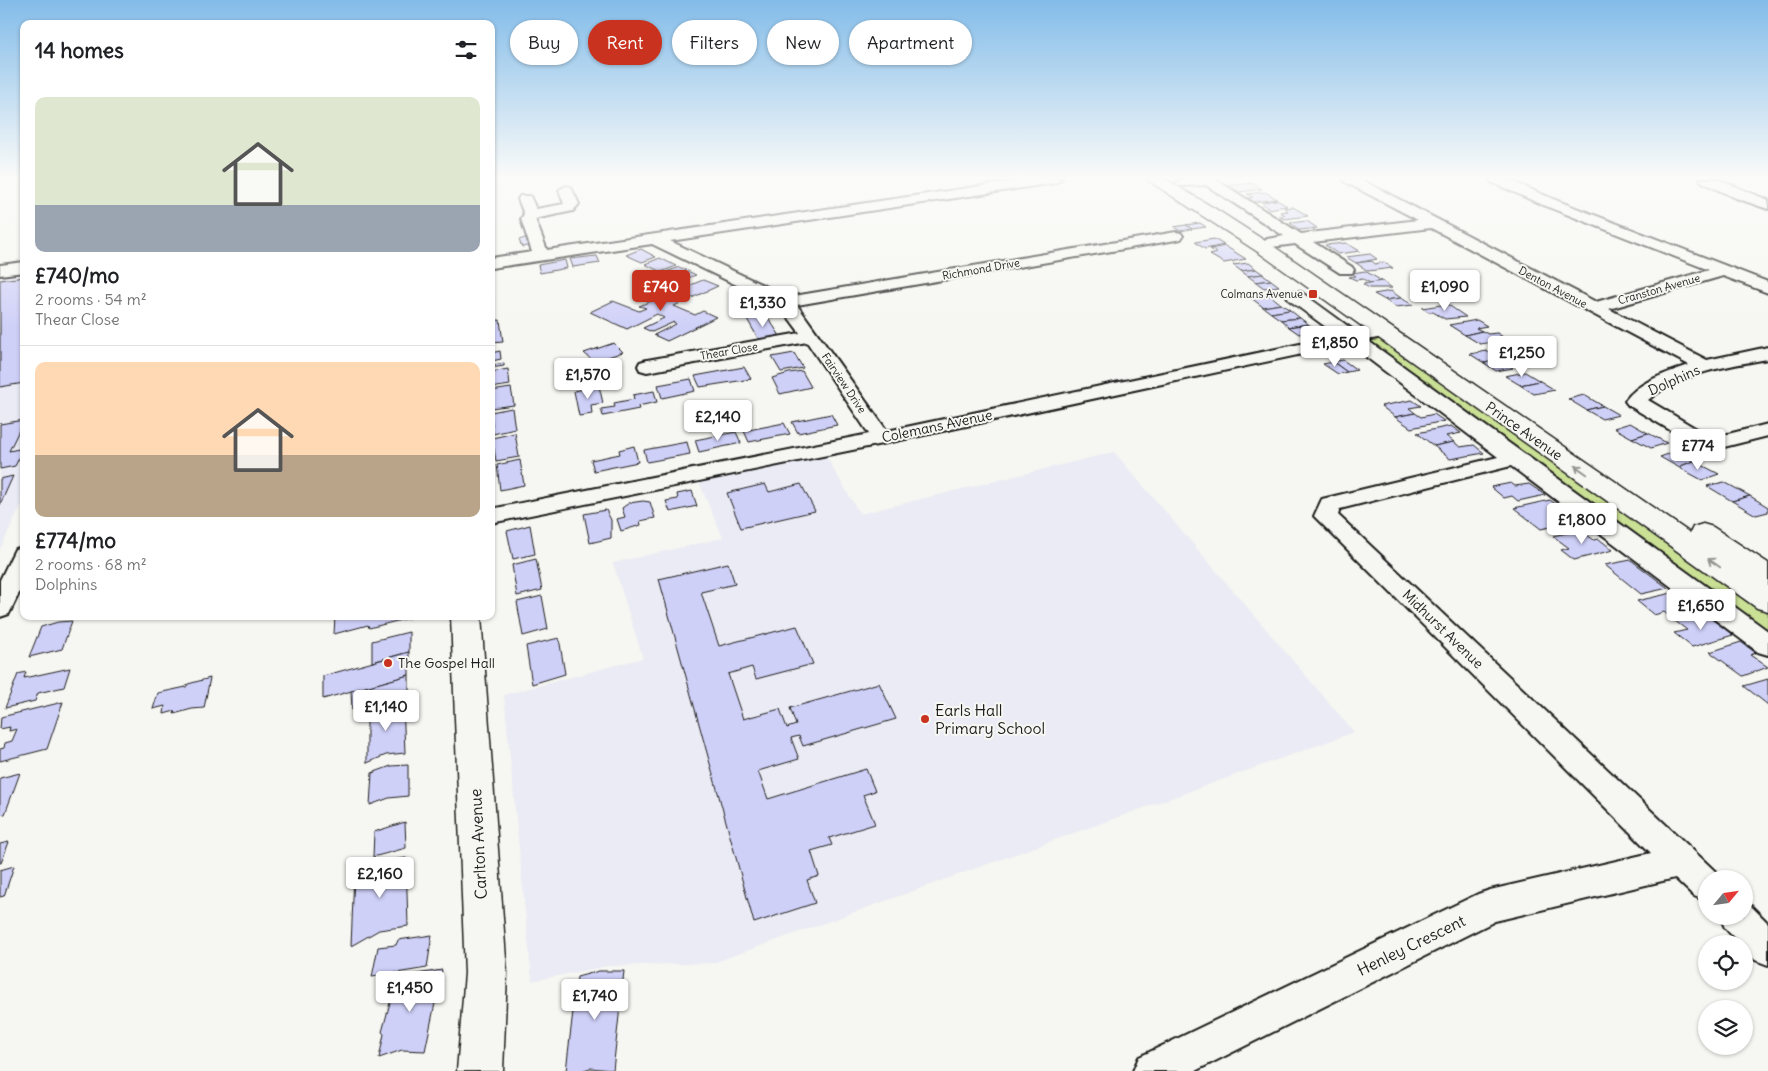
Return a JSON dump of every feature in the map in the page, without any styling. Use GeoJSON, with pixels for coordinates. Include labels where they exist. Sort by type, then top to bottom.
{"type":"FeatureCollection","features":[{"type":"Feature","properties":{"kind":"main road","name":"Prince Avenue"},"geometry":{"type":"LineString","coordinates":[[1234,229],[1768,601]]}},
{"type":"Feature","properties":{"kind":"main road","name":"Prince Avenue"},"geometry":{"type":"LineString","coordinates":[[1252,229],[1768,577]]}},
{"type":"Feature","properties":{"kind":"main road","name":"Carlton Avenue"},"geometry":{"type":"LineString","coordinates":[[466,620],[486,973],[480,1071]]}},
{"type":"Feature","properties":{"kind":"street"},"geometry":{"type":"LineString","coordinates":[[532,229],[541,256]]}},
{"type":"Feature","properties":{"kind":"street"},"geometry":{"type":"LineString","coordinates":[[495,262],[721,229]]}},
{"type":"Feature","properties":{"kind":"street","name":"Prince Avenue"},"geometry":{"type":"LineString","coordinates":[[1284,229],[1346,270]]}},
{"type":"Feature","properties":{"kind":"street"},"geometry":{"type":"LineString","coordinates":[[1272,242],[1383,229]]}},
{"type":"Feature","properties":{"kind":"street","name":"Denton Avenue"},"geometry":{"type":"LineString","coordinates":[[1444,229],[1704,366]]}},
{"type":"Feature","properties":{"kind":"street"},"geometry":{"type":"LineString","coordinates":[[1617,229],[1768,288]]}},
{"type":"Feature","properties":{"kind":"street","name":"Richmond Drive"},"geometry":{"type":"LineString","coordinates":[[786,302],[1176,236]]}},
{"type":"Feature","properties":{"kind":"street","name":"Fairview Drive"},"geometry":{"type":"LineString","coordinates":[[654,239],[786,302],[812,336],[882,438]]}},
{"type":"Feature","properties":{"kind":"street"},"geometry":{"type":"LineString","coordinates":[[0,270],[20,268]]}},
{"type":"Feature","properties":{"kind":"street","name":"Cranston Avenue"},"geometry":{"type":"LineString","coordinates":[[1593,308],[1724,271]]}},
{"type":"Feature","properties":{"kind":"street"},"geometry":{"type":"LineString","coordinates":[[1295,296],[1768,645]]}},
{"type":"Feature","properties":{"kind":"street","name":"Colemans Avenue"},"geometry":{"type":"LineString","coordinates":[[495,515],[882,438],[1382,332]]}},
{"type":"Feature","properties":{"kind":"street","name":"Thear Close"},"geometry":{"type":"LineString","coordinates":[[647,366],[674,355],[812,336]]}},
{"type":"Feature","properties":{"kind":"street","name":"Dolphins"},"geometry":{"type":"LineString","coordinates":[[1768,354],[1704,366],[1646,391],[1636,401],[1694,436],[1724,441],[1768,430]]}},
{"type":"Feature","properties":{"kind":"street","name":"Midhurst Avenue"},"geometry":{"type":"LineString","coordinates":[[1515,459],[1330,504],[1326,516],[1694,873]]}},
{"type":"Feature","properties":{"kind":"street"},"geometry":{"type":"LineString","coordinates":[[11,593],[20,567]]}},
{"type":"Feature","properties":{"kind":"street","name":"Henley Crescent"},"geometry":{"type":"LineString","coordinates":[[1154,1071],[1490,906],[1694,873]]}},
{"type":"Feature","properties":{"kind":"street"},"geometry":{"type":"LineString","coordinates":[[1746,925],[1768,948]]}},
{"type":"Feature","properties":{"kind":"shaded area"},"geometry":{"type":"Polygon","coordinates":[[[20,272],[20,508],[0,549],[0,275],[20,272]]]}},
{"type":"Feature","properties":{"kind":"shaded area","name":"Earls Hall Primary School"},"geometry":{"type":"Polygon","coordinates":[[[1114,452],[1354,732],[713,963],[607,966],[532,981],[504,695],[643,658],[613,563],[723,538],[698,480],[824,453],[860,514],[1114,452]]]}},
{"type":"Feature","properties":{"kind":"green space"},"geometry":{"type":"Polygon","coordinates":[[[1385,338],[1768,613],[1768,637],[1363,341],[1385,338]]]}},
{"type":"Feature","properties":{"kind":"building"},"geometry":{"type":"Polygon","coordinates":[[[530,238],[533,245],[522,247],[519,240],[530,238]]]}},
{"type":"Feature","properties":{"kind":"building"},"geometry":{"type":"Polygon","coordinates":[[[1214,239],[1224,245],[1205,249],[1195,242],[1214,239]]]}},
{"type":"Feature","properties":{"kind":"building"},"geometry":{"type":"Polygon","coordinates":[[[1346,243],[1360,251],[1338,254],[1325,245],[1346,243]]]}},
{"type":"Feature","properties":{"kind":"building"},"geometry":{"type":"Polygon","coordinates":[[[1225,246],[1246,259],[1224,263],[1210,255],[1217,253],[1210,249],[1225,246]]]}},
{"type":"Feature","properties":{"kind":"building"},"geometry":{"type":"Polygon","coordinates":[[[641,249],[656,257],[642,262],[626,255],[641,249]]]}},
{"type":"Feature","properties":{"kind":"building"},"geometry":{"type":"Polygon","coordinates":[[[1370,254],[1377,259],[1356,263],[1346,257],[1370,254]]]}},
{"type":"Feature","properties":{"kind":"building"},"geometry":{"type":"Polygon","coordinates":[[[597,256],[600,263],[573,267],[570,259],[597,256]]]}},
{"type":"Feature","properties":{"kind":"building"},"geometry":{"type":"Polygon","coordinates":[[[660,258],[676,266],[661,272],[645,264],[660,258]]]}},
{"type":"Feature","properties":{"kind":"building"},"geometry":{"type":"Polygon","coordinates":[[[565,260],[567,268],[540,273],[538,265],[565,260]]]}},
{"type":"Feature","properties":{"kind":"building"},"geometry":{"type":"Polygon","coordinates":[[[1372,261],[1375,264],[1384,262],[1393,268],[1368,271],[1356,263],[1372,261]]]}},
{"type":"Feature","properties":{"kind":"building"},"geometry":{"type":"Polygon","coordinates":[[[1248,263],[1256,269],[1241,271],[1233,265],[1248,263]]]}},
{"type":"Feature","properties":{"kind":"building"},"geometry":{"type":"Polygon","coordinates":[[[679,267],[696,275],[680,281],[664,273],[679,267]]]}},
{"type":"Feature","properties":{"kind":"building"},"geometry":{"type":"Polygon","coordinates":[[[1256,269],[1263,274],[1248,276],[1241,271],[1256,269]]]}},
{"type":"Feature","properties":{"kind":"building"},"geometry":{"type":"Polygon","coordinates":[[[1365,271],[1382,281],[1370,283],[1363,279],[1356,280],[1349,277],[1356,276],[1352,273],[1365,271]]]}},
{"type":"Feature","properties":{"kind":"building"},"geometry":{"type":"Polygon","coordinates":[[[1263,274],[1271,280],[1256,282],[1248,276],[1263,274]]]}},
{"type":"Feature","properties":{"kind":"building"},"geometry":{"type":"Polygon","coordinates":[[[20,278],[20,384],[0,387],[0,280],[20,278]]]}},
{"type":"Feature","properties":{"kind":"building"},"geometry":{"type":"Polygon","coordinates":[[[703,280],[718,286],[674,306],[695,315],[703,311],[716,317],[667,341],[654,335],[676,324],[674,322],[652,332],[643,328],[664,318],[657,314],[627,329],[590,312],[613,301],[639,311],[646,308],[639,306],[703,280]]]}},
{"type":"Feature","properties":{"kind":"building"},"geometry":{"type":"Polygon","coordinates":[[[1271,280],[1279,286],[1264,288],[1256,282],[1271,280]]]}},
{"type":"Feature","properties":{"kind":"building"},"geometry":{"type":"Polygon","coordinates":[[[1382,281],[1392,288],[1369,288],[1363,284],[1382,281]]]}},
{"type":"Feature","properties":{"kind":"building"},"geometry":{"type":"Polygon","coordinates":[[[1391,291],[1401,298],[1385,300],[1374,294],[1391,291]]]}},
{"type":"Feature","properties":{"kind":"building"},"geometry":{"type":"Polygon","coordinates":[[[1270,295],[1281,304],[1263,307],[1251,298],[1270,295]]]}},
{"type":"Feature","properties":{"kind":"building"},"geometry":{"type":"Polygon","coordinates":[[[1401,298],[1413,305],[1396,307],[1385,300],[1401,298]]]}},
{"type":"Feature","properties":{"kind":"building"},"geometry":{"type":"Polygon","coordinates":[[[1281,304],[1290,310],[1271,313],[1263,307],[1281,304]]]}},
{"type":"Feature","properties":{"kind":"building"},"geometry":{"type":"Polygon","coordinates":[[[1447,304],[1466,317],[1445,319],[1422,308],[1447,304]]]}},
{"type":"Feature","properties":{"kind":"building"},"geometry":{"type":"Polygon","coordinates":[[[1290,310],[1300,318],[1281,320],[1271,313],[1290,310]]]}},
{"type":"Feature","properties":{"kind":"building"},"geometry":{"type":"Polygon","coordinates":[[[767,316],[780,336],[759,340],[747,319],[767,316]]]}},
{"type":"Feature","properties":{"kind":"building"},"geometry":{"type":"Polygon","coordinates":[[[1300,318],[1308,324],[1289,327],[1281,320],[1300,318]]]}},
{"type":"Feature","properties":{"kind":"building"},"geometry":{"type":"Polygon","coordinates":[[[500,320],[503,342],[495,343],[495,321],[500,320]]]}},
{"type":"Feature","properties":{"kind":"building"},"geometry":{"type":"Polygon","coordinates":[[[1477,320],[1487,326],[1476,328],[1482,331],[1465,335],[1449,325],[1477,320]]]}},
{"type":"Feature","properties":{"kind":"building"},"geometry":{"type":"Polygon","coordinates":[[[1308,324],[1318,331],[1299,334],[1289,327],[1308,324]]]}},
{"type":"Feature","properties":{"kind":"building"},"geometry":{"type":"Polygon","coordinates":[[[1482,331],[1488,334],[1497,333],[1507,340],[1480,344],[1465,335],[1482,331]]]}},
{"type":"Feature","properties":{"kind":"building"},"geometry":{"type":"Polygon","coordinates":[[[614,343],[623,352],[594,362],[584,353],[614,343]]]}},
{"type":"Feature","properties":{"kind":"building"},"geometry":{"type":"Polygon","coordinates":[[[500,351],[501,359],[495,360],[495,352],[500,351]]]}},
{"type":"Feature","properties":{"kind":"building"},"geometry":{"type":"Polygon","coordinates":[[[1486,351],[1501,360],[1484,363],[1470,354],[1486,351]]]}},
{"type":"Feature","properties":{"kind":"building"},"geometry":{"type":"Polygon","coordinates":[[[794,353],[803,368],[781,372],[772,357],[794,353]]]}},
{"type":"Feature","properties":{"kind":"building"},"geometry":{"type":"Polygon","coordinates":[[[1343,360],[1357,370],[1347,372],[1333,362],[1343,360]]]}},
{"type":"Feature","properties":{"kind":"building"},"geometry":{"type":"Polygon","coordinates":[[[1501,360],[1513,368],[1496,371],[1484,363],[1501,360]]]}},
{"type":"Feature","properties":{"kind":"building"},"geometry":{"type":"Polygon","coordinates":[[[1333,362],[1347,372],[1338,374],[1323,364],[1333,362]]]}},
{"type":"Feature","properties":{"kind":"building"},"geometry":{"type":"Polygon","coordinates":[[[504,363],[504,366],[495,367],[495,365],[504,363]]]}},
{"type":"Feature","properties":{"kind":"building"},"geometry":{"type":"Polygon","coordinates":[[[744,367],[751,379],[700,387],[695,376],[744,367]]]}},
{"type":"Feature","properties":{"kind":"building"},"geometry":{"type":"Polygon","coordinates":[[[600,368],[604,383],[579,388],[575,372],[600,368]]]}},
{"type":"Feature","properties":{"kind":"building"},"geometry":{"type":"Polygon","coordinates":[[[508,369],[510,385],[495,387],[495,371],[508,369]]]}},
{"type":"Feature","properties":{"kind":"building"},"geometry":{"type":"Polygon","coordinates":[[[802,371],[811,387],[780,394],[772,378],[802,371]]]}},
{"type":"Feature","properties":{"kind":"building"},"geometry":{"type":"Polygon","coordinates":[[[1525,372],[1540,381],[1520,385],[1505,376],[1525,372]]]}},
{"type":"Feature","properties":{"kind":"building"},"geometry":{"type":"Polygon","coordinates":[[[691,379],[695,391],[662,398],[658,385],[691,379]]]}},
{"type":"Feature","properties":{"kind":"building"},"geometry":{"type":"Polygon","coordinates":[[[1540,381],[1555,390],[1534,394],[1520,385],[1540,381]]]}},
{"type":"Feature","properties":{"kind":"building"},"geometry":{"type":"Polygon","coordinates":[[[599,386],[603,403],[591,405],[592,414],[579,416],[574,391],[599,386]]]}},
{"type":"Feature","properties":{"kind":"building"},"geometry":{"type":"Polygon","coordinates":[[[511,388],[514,405],[495,407],[495,390],[511,388]]]}},
{"type":"Feature","properties":{"kind":"building"},"geometry":{"type":"Polygon","coordinates":[[[654,391],[657,402],[638,406],[639,409],[603,416],[601,409],[615,407],[614,403],[634,399],[633,395],[654,391]]]}},
{"type":"Feature","properties":{"kind":"building"},"geometry":{"type":"Polygon","coordinates":[[[1584,395],[1603,406],[1586,410],[1568,399],[1584,395]]]}},
{"type":"Feature","properties":{"kind":"building"},"geometry":{"type":"Polygon","coordinates":[[[1412,400],[1421,406],[1409,408],[1415,413],[1395,417],[1381,406],[1412,400]]]}},
{"type":"Feature","properties":{"kind":"building"},"geometry":{"type":"Polygon","coordinates":[[[1603,406],[1619,415],[1602,419],[1586,410],[1603,406]]]}},
{"type":"Feature","properties":{"kind":"building"},"geometry":{"type":"Polygon","coordinates":[[[512,408],[515,429],[495,434],[495,411],[512,408]]]}},
{"type":"Feature","properties":{"kind":"building"},"geometry":{"type":"Polygon","coordinates":[[[1415,413],[1421,417],[1434,414],[1444,421],[1411,428],[1395,417],[1415,413]]]}},
{"type":"Feature","properties":{"kind":"building"},"geometry":{"type":"Polygon","coordinates":[[[831,414],[837,425],[798,433],[792,422],[831,414]]]}},
{"type":"Feature","properties":{"kind":"building"},"geometry":{"type":"Polygon","coordinates":[[[20,421],[20,428],[9,451],[20,449],[20,456],[15,466],[0,469],[0,424],[20,421]]]}},
{"type":"Feature","properties":{"kind":"building"},"geometry":{"type":"Polygon","coordinates":[[[784,423],[790,434],[749,442],[744,431],[784,423]]]}},
{"type":"Feature","properties":{"kind":"building"},"geometry":{"type":"Polygon","coordinates":[[[1630,423],[1648,433],[1632,438],[1614,428],[1630,423]]]}},
{"type":"Feature","properties":{"kind":"building"},"geometry":{"type":"Polygon","coordinates":[[[1451,426],[1461,433],[1446,436],[1454,442],[1434,446],[1417,433],[1451,426]]]}},
{"type":"Feature","properties":{"kind":"building"},"geometry":{"type":"Polygon","coordinates":[[[736,432],[741,443],[699,452],[695,440],[736,432]]]}},
{"type":"Feature","properties":{"kind":"building"},"geometry":{"type":"Polygon","coordinates":[[[515,433],[519,457],[496,461],[495,437],[515,433]]]}},
{"type":"Feature","properties":{"kind":"building"},"geometry":{"type":"Polygon","coordinates":[[[1648,433],[1667,443],[1651,448],[1632,438],[1648,433]]]}},
{"type":"Feature","properties":{"kind":"building"},"geometry":{"type":"Polygon","coordinates":[[[687,442],[690,454],[647,462],[644,450],[687,442]]]}},
{"type":"Feature","properties":{"kind":"building"},"geometry":{"type":"Polygon","coordinates":[[[1454,442],[1460,447],[1474,445],[1484,453],[1450,459],[1434,446],[1454,442]]]}},
{"type":"Feature","properties":{"kind":"building"},"geometry":{"type":"Polygon","coordinates":[[[634,446],[638,462],[594,471],[591,460],[620,454],[619,450],[634,446]]]}},
{"type":"Feature","properties":{"kind":"building"},"geometry":{"type":"Polygon","coordinates":[[[1677,451],[1694,461],[1678,467],[1660,457],[1677,451]]]}},
{"type":"Feature","properties":{"kind":"building"},"geometry":{"type":"Polygon","coordinates":[[[520,460],[524,485],[500,490],[497,465],[520,460]]]}},
{"type":"Feature","properties":{"kind":"building"},"geometry":{"type":"Polygon","coordinates":[[[1694,461],[1719,474],[1702,480],[1678,467],[1694,461]]]}},
{"type":"Feature","properties":{"kind":"building"},"geometry":{"type":"Polygon","coordinates":[[[13,476],[0,505],[0,479],[13,476]]]}},
{"type":"Feature","properties":{"kind":"building"},"geometry":{"type":"Polygon","coordinates":[[[1724,482],[1750,496],[1732,501],[1707,486],[1724,482]]]}},
{"type":"Feature","properties":{"kind":"building"},"geometry":{"type":"Polygon","coordinates":[[[1511,483],[1515,486],[1529,484],[1545,495],[1518,501],[1512,496],[1504,498],[1491,487],[1511,483]]]}},
{"type":"Feature","properties":{"kind":"building"},"geometry":{"type":"Polygon","coordinates":[[[765,484],[769,492],[801,484],[815,511],[741,528],[727,493],[765,484]]]}},
{"type":"Feature","properties":{"kind":"building"},"geometry":{"type":"Polygon","coordinates":[[[692,491],[697,506],[670,512],[666,501],[678,499],[677,494],[692,491]]]}},
{"type":"Feature","properties":{"kind":"building"},"geometry":{"type":"Polygon","coordinates":[[[1750,496],[1768,507],[1768,512],[1756,515],[1732,501],[1750,496]]]}},
{"type":"Feature","properties":{"kind":"building"},"geometry":{"type":"Polygon","coordinates":[[[1550,500],[1561,508],[1556,510],[1573,522],[1541,529],[1514,508],[1550,500]]]}},
{"type":"Feature","properties":{"kind":"building"},"geometry":{"type":"Polygon","coordinates":[[[650,502],[655,518],[640,521],[641,525],[621,531],[617,519],[625,517],[622,508],[629,503],[650,502]]]}},
{"type":"Feature","properties":{"kind":"building"},"geometry":{"type":"Polygon","coordinates":[[[606,510],[611,520],[611,538],[590,543],[584,514],[606,510]]]}},
{"type":"Feature","properties":{"kind":"building"},"geometry":{"type":"Polygon","coordinates":[[[530,525],[535,554],[513,559],[507,531],[530,525]]]}},
{"type":"Feature","properties":{"kind":"building"},"geometry":{"type":"Polygon","coordinates":[[[1580,530],[1594,540],[1599,539],[1613,550],[1574,560],[1561,550],[1569,548],[1553,536],[1580,530]]]}},
{"type":"Feature","properties":{"kind":"building"},"geometry":{"type":"Polygon","coordinates":[[[536,559],[542,590],[517,596],[512,565],[536,559]]]}},
{"type":"Feature","properties":{"kind":"building"},"geometry":{"type":"Polygon","coordinates":[[[1631,560],[1668,588],[1641,594],[1605,565],[1631,560]]]}},
{"type":"Feature","properties":{"kind":"building"},"geometry":{"type":"Polygon","coordinates":[[[728,563],[735,584],[701,592],[719,646],[797,626],[813,664],[756,679],[752,667],[728,674],[743,719],[780,709],[787,728],[796,725],[790,708],[879,683],[896,719],[803,746],[799,736],[791,738],[799,759],[758,771],[768,799],[866,769],[875,791],[863,795],[875,824],[829,838],[832,845],[811,851],[819,876],[807,880],[815,903],[754,923],[659,579],[728,563]]]}},
{"type":"Feature","properties":{"kind":"building"},"geometry":{"type":"Polygon","coordinates":[[[1676,592],[1705,614],[1675,621],[1664,612],[1654,615],[1637,601],[1676,592]]]}},
{"type":"Feature","properties":{"kind":"building"},"geometry":{"type":"Polygon","coordinates":[[[542,596],[548,629],[523,636],[517,602],[542,596]]]}},
{"type":"Feature","properties":{"kind":"building"},"geometry":{"type":"Polygon","coordinates":[[[1705,614],[1733,635],[1692,647],[1674,633],[1687,630],[1675,621],[1705,614]]]}},
{"type":"Feature","properties":{"kind":"building"},"geometry":{"type":"Polygon","coordinates":[[[335,620],[401,620],[369,628],[368,625],[334,634],[335,620]]]}},
{"type":"Feature","properties":{"kind":"building"},"geometry":{"type":"Polygon","coordinates":[[[72,621],[62,649],[29,657],[41,627],[58,622],[72,621]]]}},
{"type":"Feature","properties":{"kind":"building"},"geometry":{"type":"Polygon","coordinates":[[[409,632],[409,652],[372,662],[372,641],[409,632]]]}},
{"type":"Feature","properties":{"kind":"building"},"geometry":{"type":"Polygon","coordinates":[[[559,638],[565,674],[532,684],[526,646],[559,638]]]}},
{"type":"Feature","properties":{"kind":"building"},"geometry":{"type":"Polygon","coordinates":[[[1741,642],[1756,653],[1750,655],[1768,667],[1743,676],[1710,652],[1741,642]]]}},
{"type":"Feature","properties":{"kind":"building","name":"The Gospel Hall"},"geometry":{"type":"Polygon","coordinates":[[[409,652],[409,675],[323,699],[323,676],[409,652]]]}},
{"type":"Feature","properties":{"kind":"building"},"geometry":{"type":"Polygon","coordinates":[[[70,668],[64,687],[38,693],[35,701],[5,708],[18,674],[26,672],[24,678],[70,668]]]}},
{"type":"Feature","properties":{"kind":"building"},"geometry":{"type":"Polygon","coordinates":[[[409,675],[409,692],[352,710],[351,691],[409,675]]]}},
{"type":"Feature","properties":{"kind":"building"},"geometry":{"type":"Polygon","coordinates":[[[210,678],[204,708],[174,714],[175,711],[164,714],[165,706],[153,709],[158,693],[186,687],[188,684],[210,678]]]}},
{"type":"Feature","properties":{"kind":"building"},"geometry":{"type":"Polygon","coordinates":[[[1768,679],[1768,705],[1744,686],[1768,679]]]}},
{"type":"Feature","properties":{"kind":"building"},"geometry":{"type":"Polygon","coordinates":[[[63,702],[47,749],[0,761],[0,749],[4,748],[5,743],[12,741],[17,729],[9,731],[10,727],[0,729],[1,717],[63,702]]]}},
{"type":"Feature","properties":{"kind":"building"},"geometry":{"type":"Polygon","coordinates":[[[403,702],[405,753],[386,755],[367,763],[367,712],[403,702]]]}},
{"type":"Feature","properties":{"kind":"building"},"geometry":{"type":"Polygon","coordinates":[[[408,765],[408,796],[389,798],[370,805],[372,773],[391,766],[408,765]]]}},
{"type":"Feature","properties":{"kind":"building"},"geometry":{"type":"Polygon","coordinates":[[[20,773],[5,814],[0,815],[0,778],[20,773]]]}},
{"type":"Feature","properties":{"kind":"building"},"geometry":{"type":"Polygon","coordinates":[[[405,822],[406,848],[373,857],[374,832],[405,822]]]}},
{"type":"Feature","properties":{"kind":"building"},"geometry":{"type":"Polygon","coordinates":[[[9,842],[1,863],[0,863],[0,844],[9,842]]]}},
{"type":"Feature","properties":{"kind":"building"},"geometry":{"type":"Polygon","coordinates":[[[406,858],[408,926],[379,930],[351,946],[354,874],[379,862],[406,858]]]}},
{"type":"Feature","properties":{"kind":"building"},"geometry":{"type":"Polygon","coordinates":[[[14,866],[4,896],[0,897],[0,870],[14,866]]]}},
{"type":"Feature","properties":{"kind":"building"},"geometry":{"type":"Polygon","coordinates":[[[432,935],[427,968],[372,977],[378,947],[396,945],[398,940],[432,935]]]}},
{"type":"Feature","properties":{"kind":"building"},"geometry":{"type":"Polygon","coordinates":[[[442,970],[425,1051],[402,1050],[379,1058],[384,1034],[382,1032],[397,977],[442,970]]]}},
{"type":"Feature","properties":{"kind":"building"},"geometry":{"type":"Polygon","coordinates":[[[599,971],[624,971],[613,1070],[590,1068],[581,1071],[566,1071],[577,977],[599,971]]]}},
{"type":"Feature","properties":{"kind":"place","name":"Colmans Avenue"},"geometry":{"type":"Point","coordinates":[1313,294]}},
{"type":"Feature","properties":{"kind":"place","name":"The Gospel Hall"},"geometry":{"type":"Point","coordinates":[388,663]}},
{"type":"Feature","properties":{"kind":"place","name":"Earls Hall Primary School"},"geometry":{"type":"Point","coordinates":[925,719]}}]}
